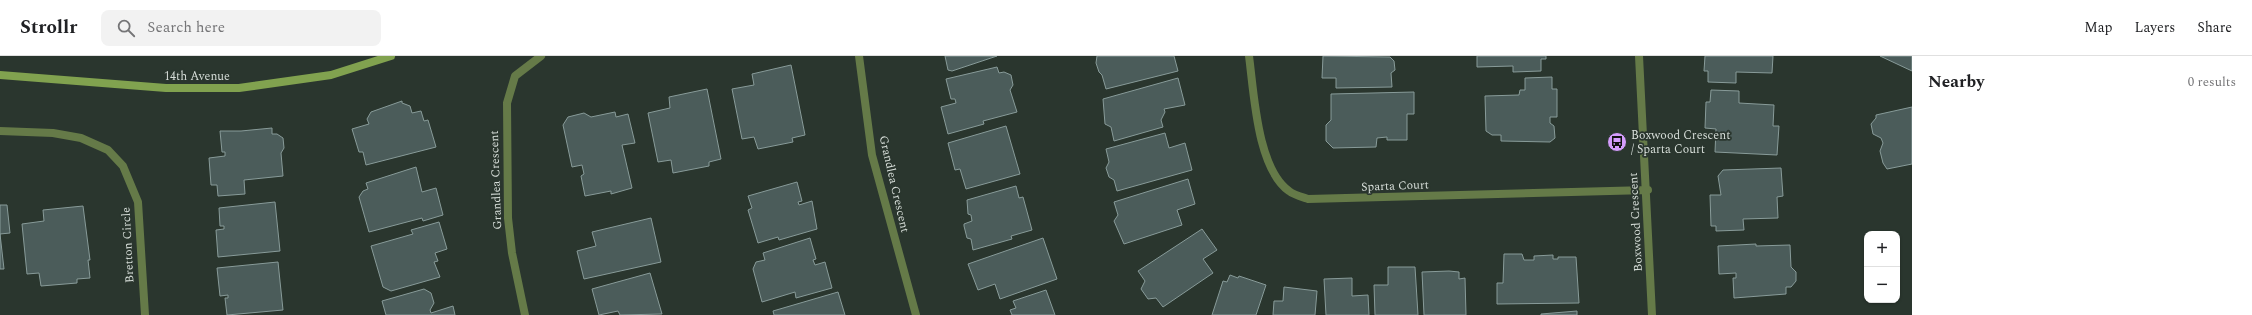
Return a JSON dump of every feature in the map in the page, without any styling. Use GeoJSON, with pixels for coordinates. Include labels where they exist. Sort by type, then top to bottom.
{"type":"FeatureCollection","features":[{"type":"Feature","properties":{"kind":"main road","name":"14th Avenue"},"geometry":{"type":"LineString","coordinates":[[0,75],[166,88],[239,88],[331,74],[392,56]]}},
{"type":"Feature","properties":{"kind":"street","name":"Grandlea Crescent"},"geometry":{"type":"LineString","coordinates":[[525,315],[512,253],[510,232],[507,103],[515,76],[541,56]]}},
{"type":"Feature","properties":{"kind":"street","name":"Grandlea Crescent"},"geometry":{"type":"LineString","coordinates":[[859,56],[872,155],[916,315]]}},
{"type":"Feature","properties":{"kind":"street","name":"Sparta Court"},"geometry":{"type":"LineString","coordinates":[[1248,56],[1262,147],[1274,175],[1289,191],[1308,199],[1648,190]]}},
{"type":"Feature","properties":{"kind":"street","name":"Boxwood Crescent"},"geometry":{"type":"LineString","coordinates":[[1639,56],[1648,190],[1652,315]]}},
{"type":"Feature","properties":{"kind":"street","name":"Bretton Circle"},"geometry":{"type":"LineString","coordinates":[[0,130],[53,133],[81,138],[108,150],[124,166],[138,202],[145,315]]}},
{"type":"Feature","properties":{"kind":"building"},"geometry":{"type":"Polygon","coordinates":[[[945,56],[997,56],[952,71],[948,70],[945,56]]]}},
{"type":"Feature","properties":{"kind":"building"},"geometry":{"type":"Polygon","coordinates":[[[1097,56],[1174,56],[1178,71],[1106,89],[1102,75],[1099,72],[1096,63],[1097,56]]]}},
{"type":"Feature","properties":{"kind":"building"},"geometry":{"type":"Polygon","coordinates":[[[1323,56],[1390,57],[1394,61],[1395,70],[1391,73],[1392,87],[1336,88],[1336,78],[1322,78],[1323,56]]]}},
{"type":"Feature","properties":{"kind":"building"},"geometry":{"type":"Polygon","coordinates":[[[1477,56],[1546,56],[1546,59],[1541,59],[1541,71],[1513,72],[1513,66],[1477,67],[1477,56]]]}},
{"type":"Feature","properties":{"kind":"building"},"geometry":{"type":"Polygon","coordinates":[[[1705,56],[1773,56],[1772,73],[1736,72],[1736,83],[1708,82],[1708,71],[1704,71],[1705,56]]]}},
{"type":"Feature","properties":{"kind":"building"},"geometry":{"type":"Polygon","coordinates":[[[1880,56],[1912,56],[1912,71],[1880,56]]]}},
{"type":"Feature","properties":{"kind":"building"},"geometry":{"type":"Polygon","coordinates":[[[791,65],[805,135],[792,138],[793,142],[758,149],[754,137],[742,139],[732,89],[754,85],[752,74],[791,65]]]}},
{"type":"Feature","properties":{"kind":"building"},"geometry":{"type":"Polygon","coordinates":[[[997,67],[999,73],[1004,72],[1011,75],[1013,85],[1010,90],[1017,112],[983,121],[984,124],[948,134],[941,107],[956,103],[955,99],[951,99],[946,79],[997,67]]]}},
{"type":"Feature","properties":{"kind":"building"},"geometry":{"type":"Polygon","coordinates":[[[1552,77],[1552,89],[1557,89],[1557,117],[1550,117],[1550,123],[1554,126],[1555,138],[1550,142],[1501,141],[1501,135],[1492,135],[1486,131],[1485,96],[1519,95],[1520,90],[1525,90],[1525,78],[1552,77]]]}},
{"type":"Feature","properties":{"kind":"building"},"geometry":{"type":"Polygon","coordinates":[[[1178,78],[1185,105],[1164,109],[1165,112],[1161,120],[1163,127],[1114,141],[1111,127],[1105,124],[1103,99],[1178,78]]]}},
{"type":"Feature","properties":{"kind":"building"},"geometry":{"type":"Polygon","coordinates":[[[707,89],[721,159],[709,162],[709,166],[673,173],[671,160],[658,162],[648,113],[670,108],[669,97],[707,89]]]}},
{"type":"Feature","properties":{"kind":"building"},"geometry":{"type":"Polygon","coordinates":[[[1711,90],[1739,91],[1739,103],[1774,105],[1773,126],[1779,126],[1777,155],[1715,152],[1716,129],[1705,128],[1706,102],[1710,102],[1711,90]]]}},
{"type":"Feature","properties":{"kind":"building"},"geometry":{"type":"Polygon","coordinates":[[[1414,92],[1414,114],[1407,114],[1407,140],[1387,140],[1387,137],[1377,138],[1376,147],[1333,148],[1326,141],[1326,125],[1331,120],[1331,94],[1414,92]]]}},
{"type":"Feature","properties":{"kind":"building"},"geometry":{"type":"Polygon","coordinates":[[[402,101],[402,103],[410,106],[412,113],[421,111],[424,121],[428,120],[436,147],[366,165],[363,152],[359,152],[352,129],[369,124],[367,119],[371,112],[402,101]]]}},
{"type":"Feature","properties":{"kind":"building"},"geometry":{"type":"Polygon","coordinates":[[[1912,107],[1912,164],[1887,169],[1883,163],[1880,151],[1883,143],[1881,138],[1873,134],[1871,124],[1876,118],[1876,115],[1912,107]]]}},
{"type":"Feature","properties":{"kind":"building"},"geometry":{"type":"Polygon","coordinates":[[[615,112],[616,117],[628,114],[635,143],[622,145],[632,188],[611,194],[611,191],[585,196],[581,176],[584,174],[582,165],[572,167],[563,125],[568,117],[584,113],[591,117],[615,112]]]}},
{"type":"Feature","properties":{"kind":"building"},"geometry":{"type":"Polygon","coordinates":[[[1006,126],[1020,174],[966,189],[960,169],[955,170],[948,143],[1006,126]]]}},
{"type":"Feature","properties":{"kind":"building"},"geometry":{"type":"Polygon","coordinates":[[[272,128],[272,134],[277,134],[283,138],[284,148],[281,153],[283,176],[244,180],[245,194],[218,196],[217,185],[211,185],[209,158],[225,156],[225,152],[222,152],[220,131],[241,131],[272,128]]]}},
{"type":"Feature","properties":{"kind":"building"},"geometry":{"type":"Polygon","coordinates":[[[1165,133],[1169,148],[1185,143],[1192,170],[1117,191],[1114,180],[1109,177],[1106,168],[1109,162],[1106,149],[1165,133]]]}},
{"type":"Feature","properties":{"kind":"building"},"geometry":{"type":"Polygon","coordinates":[[[416,167],[422,192],[436,188],[443,215],[423,221],[422,218],[369,232],[359,197],[363,191],[368,189],[366,183],[416,167]]]}},
{"type":"Feature","properties":{"kind":"building"},"geometry":{"type":"Polygon","coordinates":[[[1781,168],[1783,196],[1777,197],[1778,218],[1743,219],[1744,230],[1716,231],[1716,226],[1711,226],[1710,195],[1721,195],[1718,176],[1723,170],[1781,168]]]}},
{"type":"Feature","properties":{"kind":"building"},"geometry":{"type":"Polygon","coordinates":[[[1188,179],[1195,204],[1177,210],[1182,225],[1124,244],[1114,221],[1118,215],[1114,202],[1188,179]]]}},
{"type":"Feature","properties":{"kind":"building"},"geometry":{"type":"Polygon","coordinates":[[[797,182],[802,201],[798,202],[799,205],[812,201],[817,229],[779,240],[778,237],[758,243],[748,210],[752,208],[748,196],[797,182]]]}},
{"type":"Feature","properties":{"kind":"building"},"geometry":{"type":"Polygon","coordinates":[[[1016,186],[1019,198],[1023,197],[1032,230],[1011,236],[1012,239],[973,250],[971,239],[967,238],[964,226],[964,224],[972,221],[971,215],[968,214],[967,200],[1016,186]]]}},
{"type":"Feature","properties":{"kind":"building"},"geometry":{"type":"Polygon","coordinates":[[[275,202],[280,251],[218,257],[216,230],[224,229],[224,226],[220,226],[219,208],[275,202]]]}},
{"type":"Feature","properties":{"kind":"building"},"geometry":{"type":"Polygon","coordinates":[[[0,205],[7,205],[10,233],[0,234],[0,205]]]}},
{"type":"Feature","properties":{"kind":"building"},"geometry":{"type":"Polygon","coordinates":[[[83,206],[90,260],[88,260],[90,278],[77,279],[77,283],[41,286],[39,273],[27,274],[22,224],[44,221],[43,210],[83,206]]]}},
{"type":"Feature","properties":{"kind":"building"},"geometry":{"type":"Polygon","coordinates":[[[651,218],[661,262],[584,279],[577,251],[596,246],[592,232],[651,218]]]}},
{"type":"Feature","properties":{"kind":"building"},"geometry":{"type":"Polygon","coordinates":[[[439,222],[447,249],[435,253],[438,261],[434,262],[440,277],[391,291],[383,287],[371,246],[413,234],[411,230],[439,222]]]}},
{"type":"Feature","properties":{"kind":"building"},"geometry":{"type":"Polygon","coordinates":[[[1202,229],[1217,250],[1203,259],[1213,273],[1163,307],[1156,298],[1148,299],[1141,289],[1145,281],[1138,271],[1202,229]]]}},
{"type":"Feature","properties":{"kind":"building"},"geometry":{"type":"Polygon","coordinates":[[[0,234],[4,269],[0,269],[0,234]]]}},
{"type":"Feature","properties":{"kind":"building"},"geometry":{"type":"Polygon","coordinates":[[[810,238],[816,259],[813,260],[815,265],[825,262],[832,288],[796,298],[795,292],[762,302],[753,269],[756,262],[765,260],[763,253],[810,238]]]}},
{"type":"Feature","properties":{"kind":"building"},"geometry":{"type":"Polygon","coordinates":[[[1043,238],[1057,279],[1000,299],[995,284],[978,290],[968,264],[1043,238]]]}},
{"type":"Feature","properties":{"kind":"building"},"geometry":{"type":"Polygon","coordinates":[[[1756,244],[1756,246],[1790,245],[1791,267],[1796,272],[1796,281],[1791,287],[1786,287],[1786,294],[1734,298],[1733,278],[1736,278],[1736,273],[1719,274],[1718,246],[1756,244]]]}},
{"type":"Feature","properties":{"kind":"building"},"geometry":{"type":"Polygon","coordinates":[[[1504,254],[1522,254],[1524,260],[1534,260],[1534,256],[1553,255],[1553,259],[1558,259],[1558,257],[1576,257],[1579,303],[1497,304],[1497,283],[1503,283],[1504,254]]]}},
{"type":"Feature","properties":{"kind":"building"},"geometry":{"type":"Polygon","coordinates":[[[278,262],[283,310],[227,315],[225,298],[228,298],[228,295],[220,296],[217,268],[278,262]]]}},
{"type":"Feature","properties":{"kind":"building"},"geometry":{"type":"Polygon","coordinates":[[[1388,267],[1415,267],[1418,315],[1375,315],[1374,285],[1388,285],[1388,267]]]}},
{"type":"Feature","properties":{"kind":"building"},"geometry":{"type":"Polygon","coordinates":[[[1422,272],[1459,272],[1459,279],[1465,278],[1466,315],[1424,315],[1422,272]]]}},
{"type":"Feature","properties":{"kind":"building"},"geometry":{"type":"Polygon","coordinates":[[[650,273],[662,314],[620,315],[618,311],[599,315],[592,289],[650,273]]]}},
{"type":"Feature","properties":{"kind":"building"},"geometry":{"type":"Polygon","coordinates":[[[1230,275],[1238,278],[1239,276],[1266,285],[1256,315],[1212,315],[1223,281],[1227,282],[1230,275]]]}},
{"type":"Feature","properties":{"kind":"building"},"geometry":{"type":"Polygon","coordinates":[[[1352,278],[1352,296],[1368,295],[1369,315],[1326,315],[1324,279],[1352,278]]]}},
{"type":"Feature","properties":{"kind":"building"},"geometry":{"type":"Polygon","coordinates":[[[1284,287],[1317,291],[1315,315],[1273,315],[1274,301],[1283,301],[1284,287]]]}},
{"type":"Feature","properties":{"kind":"building"},"geometry":{"type":"Polygon","coordinates":[[[424,289],[431,293],[434,303],[430,310],[431,313],[453,306],[455,315],[386,315],[382,301],[424,289]]]}},
{"type":"Feature","properties":{"kind":"building"},"geometry":{"type":"Polygon","coordinates":[[[1046,290],[1055,315],[1012,315],[1010,310],[1016,308],[1013,301],[1046,290]]]}},
{"type":"Feature","properties":{"kind":"building"},"geometry":{"type":"Polygon","coordinates":[[[838,292],[845,315],[774,315],[773,311],[838,292]]]}},
{"type":"Feature","properties":{"kind":"building"},"geometry":{"type":"Polygon","coordinates":[[[1577,311],[1577,315],[1541,315],[1541,314],[1577,311]]]}},
{"type":"Feature","properties":{"kind":"place","name":"Boxwood Crescent / Sparta Court"},"geometry":{"type":"Point","coordinates":[1617,142]}}]}
